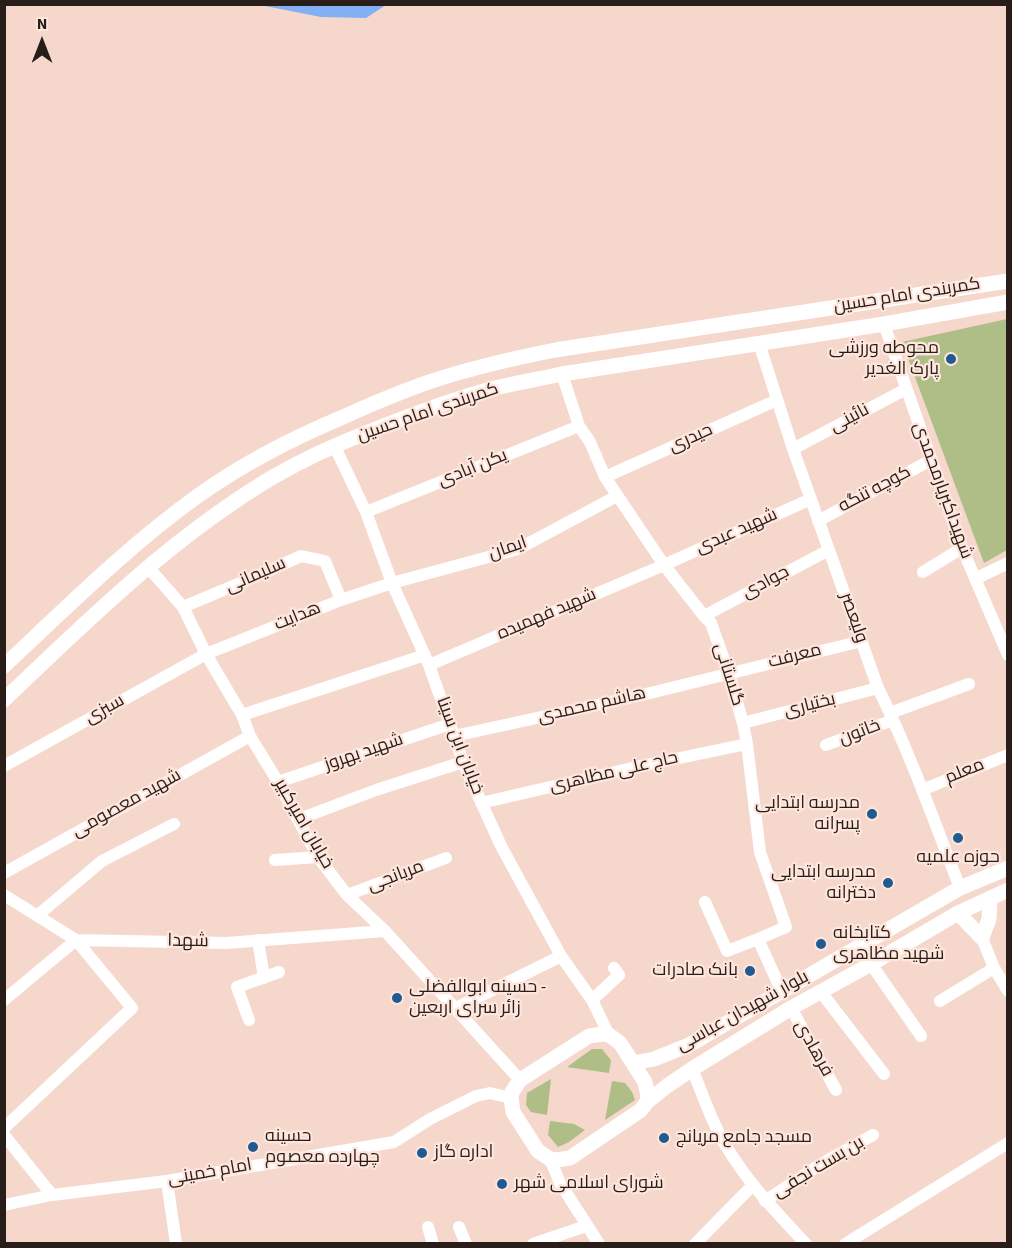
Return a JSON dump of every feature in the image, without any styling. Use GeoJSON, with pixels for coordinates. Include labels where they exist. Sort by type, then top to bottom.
{"type":"FeatureCollection","features":[{"type":"Feature","properties":{"kind":"main road","name":"کمربندی امام حسین"},"geometry":{"type":"LineString","coordinates":[[4,666],[100,575],[199,495],[253,460],[325,424],[387,398],[424,384],[513,358],[566,348],[1008,281]]}},
{"type":"Feature","properties":{"kind":"main road","name":"کمربندی امام حسین"},"geometry":{"type":"LineString","coordinates":[[4,700],[148,567],[174,546],[272,478],[334,445],[413,414],[491,389],[562,374],[884,324],[1008,302]]}},
{"type":"Feature","properties":{"kind":"main road"},"geometry":{"type":"LineString","coordinates":[[325,424],[334,445]]}},
{"type":"Feature","properties":{"kind":"main road","name":"بلوار شهیدان عباسی"},"geometry":{"type":"LineString","coordinates":[[633,1063],[654,1059],[689,1045],[960,888],[1008,867]]}},
{"type":"Feature","properties":{"kind":"main road","name":"بلوار شهیدان عباسی"},"geometry":{"type":"LineString","coordinates":[[647,1102],[692,1069],[791,1008],[958,913],[1008,890]]}},
{"type":"Feature","properties":{"kind":"main road"},"geometry":{"type":"LineString","coordinates":[[958,913],[982,938],[989,919],[990,898]]}},
{"type":"Feature","properties":{"kind":"main road"},"geometry":{"type":"LineString","coordinates":[[609,1035],[620,1043],[633,1063],[645,1082],[647,1102],[641,1110],[570,1158],[556,1161],[538,1151],[513,1112],[512,1092],[520,1080],[589,1036],[609,1035]]}},
{"type":"Feature","properties":{"kind":"street","name":"شهیداکبریارمحمدی"},"geometry":{"type":"LineString","coordinates":[[884,324],[962,548],[1008,656]]}},
{"type":"Feature","properties":{"kind":"street","name":"ولیعصر"},"geometry":{"type":"LineString","coordinates":[[759,343],[793,449],[878,688],[922,790],[960,888]]}},
{"type":"Feature","properties":{"kind":"street","name":"گلستانی"},"geometry":{"type":"LineString","coordinates":[[562,374],[579,426],[590,442],[605,477],[664,565],[711,623],[729,674],[747,744],[760,852],[786,927],[759,939]]}},
{"type":"Feature","properties":{"kind":"street","name":"نائینی"},"geometry":{"type":"LineString","coordinates":[[793,449],[906,389]]}},
{"type":"Feature","properties":{"kind":"street","name":"حیدری"},"geometry":{"type":"LineString","coordinates":[[605,477],[777,400]]}},
{"type":"Feature","properties":{"kind":"street","name":"یکن آبادی"},"geometry":{"type":"LineString","coordinates":[[366,512],[579,426]]}},
{"type":"Feature","properties":{"kind":"street","name":"خیابان ابن سینا"},"geometry":{"type":"LineString","coordinates":[[334,445],[366,512],[392,583],[427,660],[463,762],[501,846],[561,956],[591,1000],[609,1035]]}},
{"type":"Feature","properties":{"kind":"street","name":"کوچه تنگه"},"geometry":{"type":"LineString","coordinates":[[818,521],[931,460]]}},
{"type":"Feature","properties":{"kind":"street","name":"ایمان"},"geometry":{"type":"LineString","coordinates":[[392,583],[518,549],[617,496]]}},
{"type":"Feature","properties":{"kind":"street","name":"شهید عبدی"},"geometry":{"type":"LineString","coordinates":[[664,565],[811,500]]}},
{"type":"Feature","properties":{"kind":"street"},"geometry":{"type":"LineString","coordinates":[[923,572],[962,548]]}},
{"type":"Feature","properties":{"kind":"street","name":"جوادی"},"geometry":{"type":"LineString","coordinates":[[704,616],[829,550]]}},
{"type":"Feature","properties":{"kind":"street","name":"سلیمانی"},"geometry":{"type":"LineString","coordinates":[[183,607],[301,556],[326,561],[341,600]]}},
{"type":"Feature","properties":{"kind":"street"},"geometry":{"type":"LineString","coordinates":[[975,579],[1008,563]]}},
{"type":"Feature","properties":{"kind":"street","name":"شهید فهمیده"},"geometry":{"type":"LineString","coordinates":[[242,715],[427,660],[664,565]]}},
{"type":"Feature","properties":{"kind":"street","name":"خیابان امیرکبیر"},"geometry":{"type":"LineString","coordinates":[[148,567],[183,607],[206,654],[242,715],[250,736],[299,819],[318,857],[347,896],[385,931],[520,1080]]}},
{"type":"Feature","properties":{"kind":"street","name":"هدایت"},"geometry":{"type":"LineString","coordinates":[[206,654],[341,600],[392,583]]}},
{"type":"Feature","properties":{"kind":"street","name":"معرفت"},"geometry":{"type":"LineString","coordinates":[[729,674],[862,641]]}},
{"type":"Feature","properties":{"kind":"street","name":"سبزی"},"geometry":{"type":"LineString","coordinates":[[4,766],[206,654]]}},
{"type":"Feature","properties":{"kind":"street","name":"هاشم محمدی"},"geometry":{"type":"LineString","coordinates":[[454,736],[729,674]]}},
{"type":"Feature","properties":{"kind":"street","name":"خاتون"},"geometry":{"type":"LineString","coordinates":[[826,746],[969,684]]}},
{"type":"Feature","properties":{"kind":"street","name":"بختیاری"},"geometry":{"type":"LineString","coordinates":[[743,723],[878,688]]}},
{"type":"Feature","properties":{"kind":"street","name":"شهید بهروز"},"geometry":{"type":"LineString","coordinates":[[278,782],[450,724]]}},
{"type":"Feature","properties":{"kind":"street","name":"شهید معصومی"},"geometry":{"type":"LineString","coordinates":[[4,873],[250,736]]}},
{"type":"Feature","properties":{"kind":"street","name":"حاج علی مظاهری"},"geometry":{"type":"LineString","coordinates":[[481,803],[747,744]]}},
{"type":"Feature","properties":{"kind":"street","name":"معلم"},"geometry":{"type":"LineString","coordinates":[[922,790],[1008,755]]}},
{"type":"Feature","properties":{"kind":"street"},"geometry":{"type":"LineString","coordinates":[[299,819],[376,790],[463,762]]}},
{"type":"Feature","properties":{"kind":"street"},"geometry":{"type":"LineString","coordinates":[[38,915],[102,861],[174,824]]}},
{"type":"Feature","properties":{"kind":"street"},"geometry":{"type":"LineString","coordinates":[[275,860],[318,857]]}},
{"type":"Feature","properties":{"kind":"street","name":"مریانجی"},"geometry":{"type":"LineString","coordinates":[[347,896],[446,858]]}},
{"type":"Feature","properties":{"kind":"street"},"geometry":{"type":"LineString","coordinates":[[4,896],[76,940],[132,1008],[4,1128]]}},
{"type":"Feature","properties":{"kind":"street"},"geometry":{"type":"LineString","coordinates":[[705,902],[727,951],[759,939],[782,992]]}},
{"type":"Feature","properties":{"kind":"street","name":"شهدا"},"geometry":{"type":"LineString","coordinates":[[76,940],[226,943],[385,931]]}},
{"type":"Feature","properties":{"kind":"street"},"geometry":{"type":"LineString","coordinates":[[982,938],[994,968],[1008,991]]}},
{"type":"Feature","properties":{"kind":"street"},"geometry":{"type":"LineString","coordinates":[[4,1000],[76,940]]}},
{"type":"Feature","properties":{"kind":"street"},"geometry":{"type":"LineString","coordinates":[[258,940],[264,978]]}},
{"type":"Feature","properties":{"kind":"street"},"geometry":{"type":"LineString","coordinates":[[456,1008],[561,956]]}},
{"type":"Feature","properties":{"kind":"street"},"geometry":{"type":"LineString","coordinates":[[871,964],[921,1036]]}},
{"type":"Feature","properties":{"kind":"street"},"geometry":{"type":"LineString","coordinates":[[591,1000],[620,975],[614,968]]}},
{"type":"Feature","properties":{"kind":"street"},"geometry":{"type":"LineString","coordinates":[[940,1001],[994,968]]}},
{"type":"Feature","properties":{"kind":"street"},"geometry":{"type":"LineString","coordinates":[[249,1020],[237,987],[279,972]]}},
{"type":"Feature","properties":{"kind":"street"},"geometry":{"type":"LineString","coordinates":[[820,992],[884,1074]]}},
{"type":"Feature","properties":{"kind":"street","name":"فرهادی"},"geometry":{"type":"LineString","coordinates":[[791,1008],[836,1090]]}},
{"type":"Feature","properties":{"kind":"street"},"geometry":{"type":"LineString","coordinates":[[692,1069],[725,1145],[765,1201],[806,1244]]}},
{"type":"Feature","properties":{"kind":"street","name":"امام خمینی"},"geometry":{"type":"LineString","coordinates":[[4,1205],[52,1195],[167,1181],[394,1142],[430,1119],[476,1096],[490,1093],[511,1098]]}},
{"type":"Feature","properties":{"kind":"street"},"geometry":{"type":"LineString","coordinates":[[4,1135],[52,1195]]}},
{"type":"Feature","properties":{"kind":"street","name":"بن بست نجفی"},"geometry":{"type":"LineString","coordinates":[[765,1201],[820,1164],[873,1135]]}},
{"type":"Feature","properties":{"kind":"street"},"geometry":{"type":"LineString","coordinates":[[845,1244],[1008,1143]]}},
{"type":"Feature","properties":{"kind":"street"},"geometry":{"type":"LineString","coordinates":[[550,1159],[560,1183],[599,1244]]}},
{"type":"Feature","properties":{"kind":"street"},"geometry":{"type":"LineString","coordinates":[[167,1181],[176,1244]]}},
{"type":"Feature","properties":{"kind":"street"},"geometry":{"type":"LineString","coordinates":[[695,1244],[753,1185]]}},
{"type":"Feature","properties":{"kind":"street"},"geometry":{"type":"LineString","coordinates":[[533,1244],[586,1226]]}},
{"type":"Feature","properties":{"kind":"street"},"geometry":{"type":"LineString","coordinates":[[428,1227],[433,1244]]}},
{"type":"Feature","properties":{"kind":"street"},"geometry":{"type":"LineString","coordinates":[[459,1227],[466,1244]]}},
{"type":"Feature","properties":{"kind":"green space"},"geometry":{"type":"Polygon","coordinates":[[[1007,319],[1007,550],[984,563],[902,342],[1007,319]]]}},
{"type":"Feature","properties":{"kind":"green space"},"geometry":{"type":"Polygon","coordinates":[[[592,1049],[602,1049],[611,1060],[609,1073],[567,1067],[592,1049]]]}},
{"type":"Feature","properties":{"kind":"green space"},"geometry":{"type":"Polygon","coordinates":[[[551,1079],[547,1115],[531,1112],[526,1105],[527,1093],[551,1079]]]}},
{"type":"Feature","properties":{"kind":"green space"},"geometry":{"type":"Polygon","coordinates":[[[612,1081],[625,1083],[635,1100],[605,1120],[612,1081]]]}},
{"type":"Feature","properties":{"kind":"green space"},"geometry":{"type":"Polygon","coordinates":[[[550,1121],[574,1124],[585,1130],[558,1147],[548,1135],[550,1121]]]}},
{"type":"Feature","properties":{"kind":"water"},"geometry":{"type":"Polygon","coordinates":[[[265,4],[386,5],[366,18],[321,17],[265,6],[265,4]]]}},
{"type":"Feature","properties":{"kind":"place","name":"محوطه ورزشی پارک الغدیر"},"geometry":{"type":"Point","coordinates":[951,359]}},
{"type":"Feature","properties":{"kind":"place","name":"مدرسه ابتدایی پسرانه"},"geometry":{"type":"Point","coordinates":[872,814]}},
{"type":"Feature","properties":{"kind":"place","name":"حوزه علمیه"},"geometry":{"type":"Point","coordinates":[958,838]}},
{"type":"Feature","properties":{"kind":"place","name":"مدرسه ابتدایی دخترانه"},"geometry":{"type":"Point","coordinates":[888,883]}},
{"type":"Feature","properties":{"kind":"place","name":"کتابخانه شهید مظاهری"},"geometry":{"type":"Point","coordinates":[821,944]}},
{"type":"Feature","properties":{"kind":"place","name":"بانک صادرات"},"geometry":{"type":"Point","coordinates":[750,971]}},
{"type":"Feature","properties":{"kind":"place","name":"حسینه ابوالفضلی - زائر سرای اربعین"},"geometry":{"type":"Point","coordinates":[397,998]}},
{"type":"Feature","properties":{"kind":"place","name":"مسجد جامع مریانج"},"geometry":{"type":"Point","coordinates":[664,1138]}},
{"type":"Feature","properties":{"kind":"place","name":"حسینه چهارده معصوم"},"geometry":{"type":"Point","coordinates":[253,1147]}},
{"type":"Feature","properties":{"kind":"place","name":"اداره گاز"},"geometry":{"type":"Point","coordinates":[422,1153]}},
{"type":"Feature","properties":{"kind":"place","name":"شورای اسلامی شهر"},"geometry":{"type":"Point","coordinates":[502,1184]}}]}
